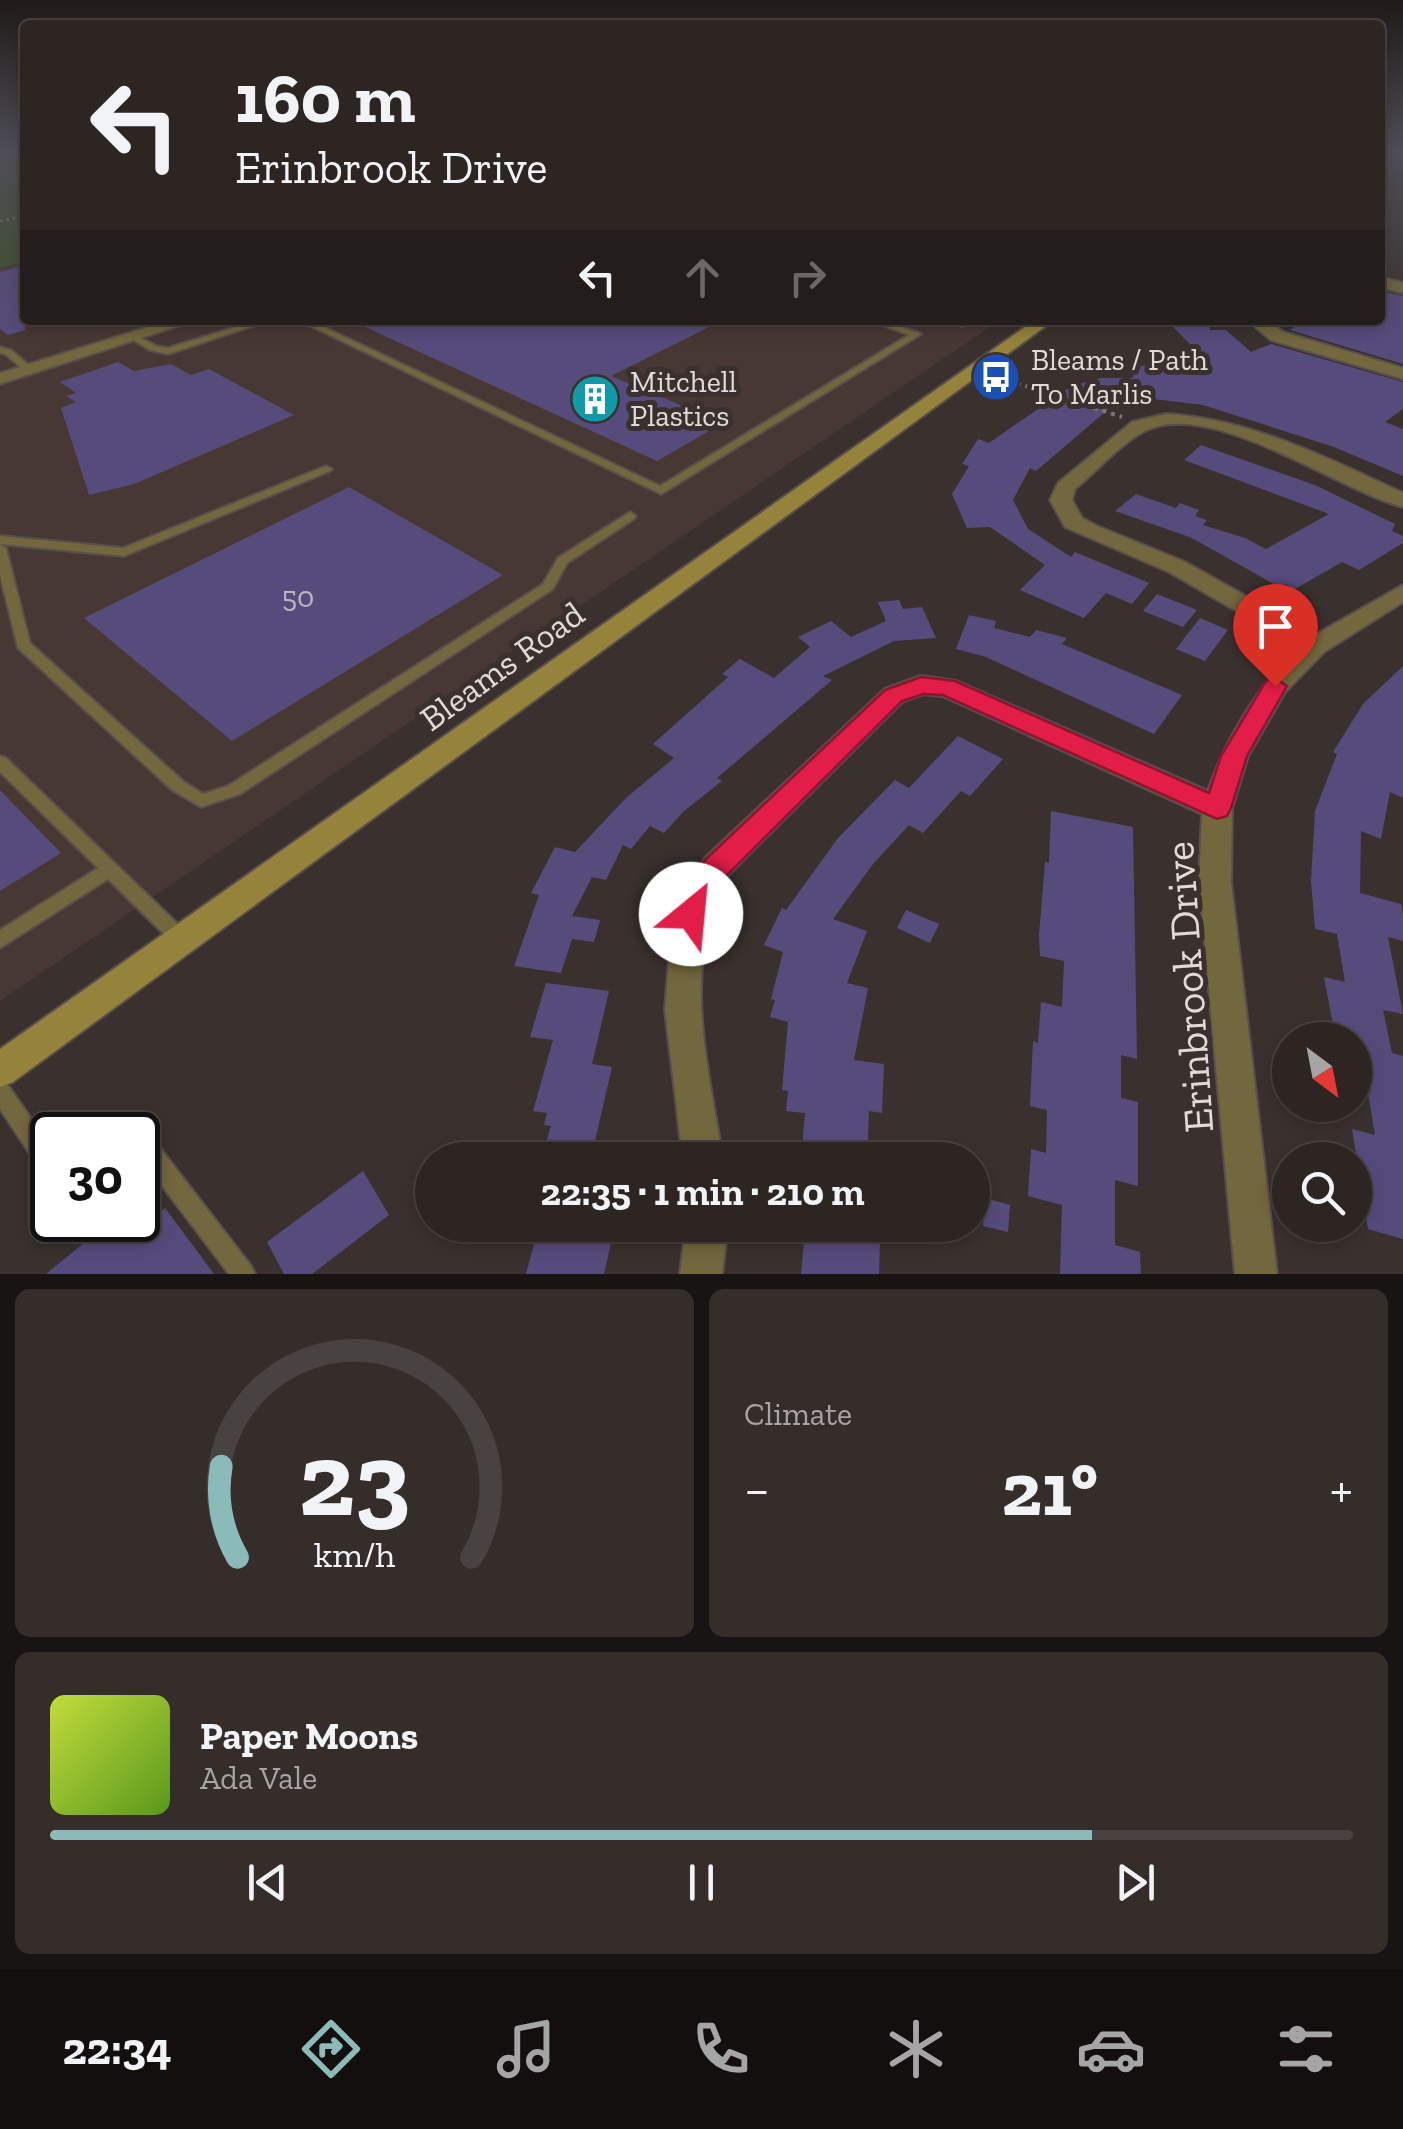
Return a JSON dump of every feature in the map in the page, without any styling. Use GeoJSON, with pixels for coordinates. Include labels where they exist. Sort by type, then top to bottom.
{"type":"FeatureCollection","features":[{"type":"Feature","properties":{"kind":"main road","name":"Bleams Road"},"geometry":{"type":"LineString","coordinates":[[0,1070],[1039,325]]}},
{"type":"Feature","properties":{"kind":"street"},"geometry":{"type":"LineString","coordinates":[[0,379],[172,325]]}},
{"type":"Feature","properties":{"kind":"street"},"geometry":{"type":"LineString","coordinates":[[1262,325],[1276,336],[1403,374]]}},
{"type":"Feature","properties":{"kind":"street"},"geometry":{"type":"LineString","coordinates":[[1315,646],[1178,567],[1074,522],[1061,500],[1065,488],[1139,426],[1152,420],[1184,418],[1303,456],[1403,501]]}},
{"type":"Feature","properties":{"kind":"street","name":"Erinbrook Drive"},"geometry":{"type":"LineString","coordinates":[[1256,1274],[1215,882],[1217,808],[1234,756],[1275,686],[1315,646],[1403,592]]}},
{"type":"Feature","properties":{"kind":"street"},"geometry":{"type":"LineString","coordinates":[[701,1142],[682,990],[684,933],[697,894],[716,868],[894,696],[921,686],[947,687],[1217,808]]}},
{"type":"Feature","properties":{"kind":"street"},"geometry":{"type":"LineString","coordinates":[[701,1274],[705,1242]]}},
{"type":"Feature","properties":{"kind":"lane"},"geometry":{"type":"LineString","coordinates":[[133,337],[153,348],[168,350],[250,325]]}},
{"type":"Feature","properties":{"kind":"lane"},"geometry":{"type":"LineString","coordinates":[[313,325],[661,490],[916,334],[888,325]]}},
{"type":"Feature","properties":{"kind":"lane"},"geometry":{"type":"LineString","coordinates":[[0,350],[29,370]]}},
{"type":"Feature","properties":{"kind":"lane"},"geometry":{"type":"LineString","coordinates":[[326,469],[124,552],[0,544],[23,645],[178,786],[202,801],[234,790],[548,586],[562,561],[630,516]]}},
{"type":"Feature","properties":{"kind":"lane"},"geometry":{"type":"LineString","coordinates":[[0,762],[182,940]]}},
{"type":"Feature","properties":{"kind":"lane"},"geometry":{"type":"LineString","coordinates":[[0,940],[110,869]]}},
{"type":"Feature","properties":{"kind":"lane"},"geometry":{"type":"LineString","coordinates":[[0,1092],[30,1136]]}},
{"type":"Feature","properties":{"kind":"lane"},"geometry":{"type":"LineString","coordinates":[[160,1165],[243,1274]]}},
{"type":"Feature","properties":{"kind":"path"},"geometry":{"type":"LineString","coordinates":[[1013,382],[1125,418]]}},
{"type":"Feature","properties":{"kind":"shaded area"},"geometry":{"type":"Polygon","coordinates":[[[20,263],[20,325],[993,325],[0,1001],[0,268],[20,263]]]}},
{"type":"Feature","properties":{"kind":"green space"},"geometry":{"type":"Polygon","coordinates":[[[0,209],[20,209],[20,263],[0,268],[0,209]]]}},
{"type":"Feature","properties":{"kind":"building"},"geometry":{"type":"Polygon","coordinates":[[[20,266],[20,325],[25,325],[25,330],[8,335],[0,329],[0,272],[20,266]]]}},
{"type":"Feature","properties":{"kind":"building"},"geometry":{"type":"Polygon","coordinates":[[[1385,292],[1403,296],[1403,364],[1290,330],[1296,325],[1385,325],[1385,292]]]}},
{"type":"Feature","properties":{"kind":"building","name":"Mitchell Plastics"},"geometry":{"type":"Polygon","coordinates":[[[361,325],[713,325],[611,376],[723,423],[657,461],[361,325]]]}},
{"type":"Feature","properties":{"kind":"building"},"geometry":{"type":"Polygon","coordinates":[[[1171,325],[1210,325],[1210,330],[1226,330],[1251,352],[1271,344],[1403,382],[1403,409],[1385,422],[1403,429],[1403,476],[1334,447],[1203,405],[1153,399],[1151,394],[1112,406],[1036,471],[1030,468],[1013,500],[1028,529],[1071,557],[1075,552],[1149,583],[1132,604],[1106,593],[1084,618],[1020,590],[1045,565],[990,527],[967,528],[952,494],[969,466],[962,464],[978,439],[989,443],[1071,386],[1101,378],[1133,378],[1132,368],[1200,354],[1171,325]]]}},
{"type":"Feature","properties":{"kind":"building"},"geometry":{"type":"Polygon","coordinates":[[[118,362],[134,371],[171,364],[191,375],[209,369],[294,415],[134,484],[89,495],[61,408],[76,402],[66,396],[76,393],[60,382],[118,362]]]}},
{"type":"Feature","properties":{"kind":"building"},"geometry":{"type":"Polygon","coordinates":[[[1201,445],[1315,485],[1395,524],[1392,531],[1403,536],[1403,543],[1359,570],[1342,562],[1295,589],[1285,584],[1279,587],[1192,538],[1115,511],[1136,494],[1176,508],[1180,503],[1199,510],[1195,516],[1207,520],[1203,525],[1266,549],[1329,514],[1184,460],[1201,445]]]}},
{"type":"Feature","properties":{"kind":"building"},"geometry":{"type":"Polygon","coordinates":[[[349,487],[503,575],[232,741],[84,618],[349,487]]]}},
{"type":"Feature","properties":{"kind":"building"},"geometry":{"type":"Polygon","coordinates":[[[1157,594],[1197,610],[1183,627],[1143,611],[1157,594]]]}},
{"type":"Feature","properties":{"kind":"building"},"geometry":{"type":"Polygon","coordinates":[[[899,600],[903,609],[922,607],[936,638],[894,641],[823,676],[832,680],[717,778],[722,781],[684,811],[664,833],[650,826],[631,849],[623,845],[606,880],[592,877],[572,916],[600,920],[594,942],[572,939],[561,973],[514,966],[539,895],[531,893],[555,847],[575,852],[626,798],[674,758],[653,744],[728,677],[722,674],[740,659],[774,678],[810,647],[798,637],[831,621],[851,637],[886,621],[878,602],[899,600]]]}},
{"type":"Feature","properties":{"kind":"building"},"geometry":{"type":"Polygon","coordinates":[[[969,615],[996,621],[994,628],[1030,637],[1036,630],[1067,638],[1062,644],[1182,695],[1154,734],[986,657],[956,649],[969,615]]]}},
{"type":"Feature","properties":{"kind":"building"},"geometry":{"type":"Polygon","coordinates":[[[1200,618],[1228,630],[1205,661],[1176,649],[1200,618]]]}},
{"type":"Feature","properties":{"kind":"building"},"geometry":{"type":"Polygon","coordinates":[[[1403,666],[1403,798],[1390,792],[1381,839],[1361,831],[1360,893],[1401,904],[1403,914],[1403,941],[1388,937],[1403,1014],[1383,1010],[1392,1053],[1403,1056],[1403,1239],[1372,1230],[1372,1142],[1354,1142],[1352,1129],[1375,1135],[1372,1022],[1333,1022],[1324,977],[1345,982],[1337,934],[1315,929],[1311,881],[1315,811],[1337,754],[1333,752],[1363,704],[1403,666]]]}},
{"type":"Feature","properties":{"kind":"building"},"geometry":{"type":"Polygon","coordinates":[[[958,736],[1003,759],[970,796],[961,791],[923,833],[909,825],[873,864],[833,919],[867,931],[847,983],[868,988],[854,1060],[884,1064],[882,1113],[869,1111],[868,1142],[803,1142],[805,1113],[786,1111],[788,1091],[782,1090],[788,1022],[770,1017],[783,952],[764,945],[782,908],[786,910],[838,838],[895,780],[909,788],[958,736]]]}},
{"type":"Feature","properties":{"kind":"building"},"geometry":{"type":"Polygon","coordinates":[[[0,790],[61,853],[0,891],[0,790]]]}},
{"type":"Feature","properties":{"kind":"building"},"geometry":{"type":"Polygon","coordinates":[[[1051,811],[1133,827],[1137,1059],[1121,1055],[1121,1098],[1138,1102],[1138,1186],[1115,1180],[1115,1245],[1140,1252],[1141,1274],[1060,1274],[1062,1205],[1028,1196],[1031,1149],[1046,1153],[1047,1110],[1030,1106],[1033,1041],[1038,1043],[1041,1002],[1062,1007],[1064,961],[1040,956],[1051,811]]]}},
{"type":"Feature","properties":{"kind":"building"},"geometry":{"type":"Polygon","coordinates":[[[906,910],[939,924],[930,943],[897,928],[906,910]]]}},
{"type":"Feature","properties":{"kind":"building"},"geometry":{"type":"Polygon","coordinates":[[[546,983],[609,991],[592,1064],[612,1067],[595,1141],[601,1142],[546,1142],[551,1126],[544,1125],[547,1113],[533,1111],[553,1040],[530,1037],[546,983]]]}},
{"type":"Feature","properties":{"kind":"building"},"geometry":{"type":"Polygon","coordinates":[[[363,1171],[389,1215],[312,1274],[284,1274],[267,1242],[363,1171]]]}},
{"type":"Feature","properties":{"kind":"building"},"geometry":{"type":"Polygon","coordinates":[[[990,1199],[1010,1205],[1008,1232],[990,1228],[990,1199]]]}},
{"type":"Feature","properties":{"kind":"building"},"geometry":{"type":"Polygon","coordinates":[[[165,1208],[214,1274],[46,1274],[85,1242],[160,1242],[160,1212],[165,1208]]]}},
{"type":"Feature","properties":{"kind":"building"},"geometry":{"type":"Polygon","coordinates":[[[534,1242],[611,1242],[604,1274],[526,1274],[534,1242]]]}},
{"type":"Feature","properties":{"kind":"building"},"geometry":{"type":"Polygon","coordinates":[[[804,1242],[880,1242],[879,1274],[801,1274],[804,1242]]]}},
{"type":"Feature","properties":{"kind":"place","name":"Bleams / Path To Marlis"},"geometry":{"type":"Point","coordinates":[996,377]}},
{"type":"Feature","properties":{"kind":"place","name":"Mitchell Plastics"},"geometry":{"type":"Point","coordinates":[595,399]}},
{"type":"Feature","properties":{"kind":"route"},"geometry":{"type":"LineString","coordinates":[[691,914],[697,894],[716,868],[874,711],[894,696],[921,686],[947,687],[1217,808],[1234,756],[1275,686]]}}]}
